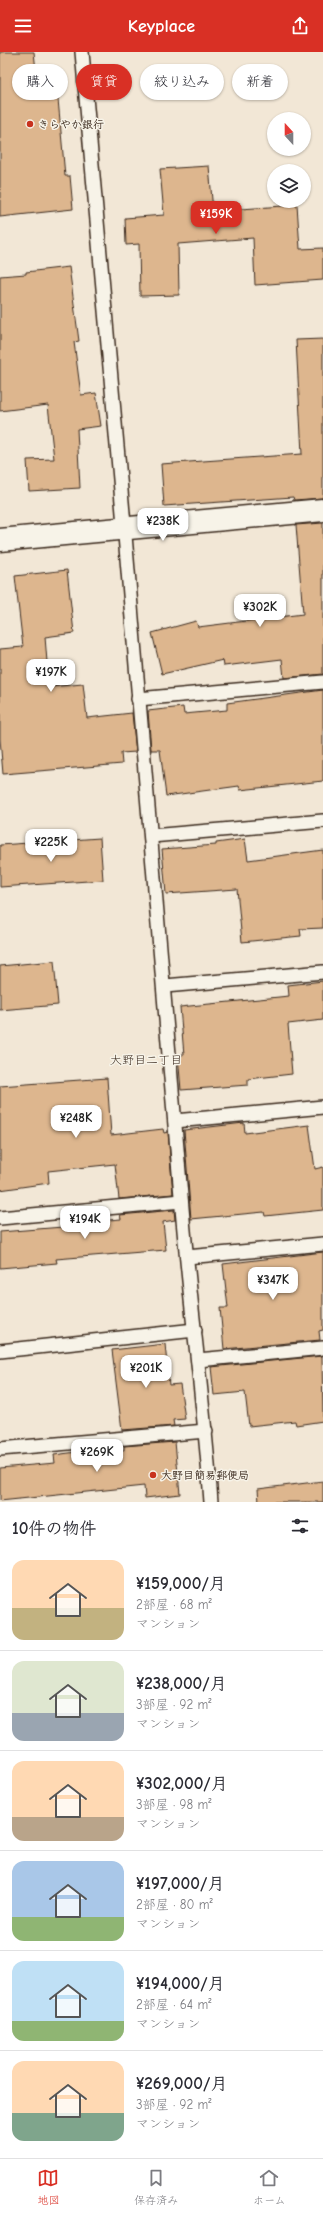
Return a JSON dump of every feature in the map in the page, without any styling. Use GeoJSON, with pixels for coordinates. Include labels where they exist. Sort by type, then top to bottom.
{"type":"FeatureCollection","features":[{"type":"Feature","properties":{"kind":"street"},"geometry":{"type":"LineString","coordinates":[[0,540],[323,510]]}},
{"type":"Feature","properties":{"kind":"lane"},"geometry":{"type":"LineString","coordinates":[[82,52],[126,528],[138,699],[165,986],[181,1201],[206,1431],[211,1502]]}},
{"type":"Feature","properties":{"kind":"lane"},"geometry":{"type":"LineString","coordinates":[[138,699],[323,682]]}},
{"type":"Feature","properties":{"kind":"lane"},"geometry":{"type":"LineString","coordinates":[[151,836],[323,820]]}},
{"type":"Feature","properties":{"kind":"lane"},"geometry":{"type":"LineString","coordinates":[[165,986],[323,972]]}},
{"type":"Feature","properties":{"kind":"lane"},"geometry":{"type":"LineString","coordinates":[[175,1121],[323,1107]]}},
{"type":"Feature","properties":{"kind":"lane"},"geometry":{"type":"LineString","coordinates":[[0,1218],[181,1201]]}},
{"type":"Feature","properties":{"kind":"lane"},"geometry":{"type":"LineString","coordinates":[[187,1257],[323,1244]]}},
{"type":"Feature","properties":{"kind":"lane"},"geometry":{"type":"LineString","coordinates":[[0,1351],[195,1330]]}},
{"type":"Feature","properties":{"kind":"lane"},"geometry":{"type":"LineString","coordinates":[[198,1360],[323,1348]]}},
{"type":"Feature","properties":{"kind":"lane"},"geometry":{"type":"LineString","coordinates":[[0,1449],[206,1431]]}},
{"type":"Feature","properties":{"kind":"building"},"geometry":{"type":"Polygon","coordinates":[[[0,52],[34,52],[35,64],[12,64],[12,100],[58,100],[65,176],[70,176],[73,209],[0,217],[0,52]]]}},
{"type":"Feature","properties":{"kind":"building"},"geometry":{"type":"Polygon","coordinates":[[[209,166],[213,211],[267,207],[297,208],[300,249],[323,248],[323,280],[255,285],[253,238],[178,244],[179,295],[140,296],[139,244],[126,245],[125,218],[164,215],[160,169],[209,166]]]}},
{"type":"Feature","properties":{"kind":"building"},"geometry":{"type":"Polygon","coordinates":[[[69,267],[79,341],[74,342],[81,395],[96,393],[101,426],[77,429],[80,488],[29,491],[27,460],[54,459],[48,405],[0,411],[0,276],[26,274],[26,272],[69,267]]]}},
{"type":"Feature","properties":{"kind":"building"},"geometry":{"type":"Polygon","coordinates":[[[323,339],[323,498],[294,500],[293,497],[164,506],[161,464],[302,454],[296,340],[323,339]]]}},
{"type":"Feature","properties":{"kind":"building"},"geometry":{"type":"Polygon","coordinates":[[[323,523],[323,674],[284,678],[282,659],[224,666],[223,660],[162,674],[152,633],[196,621],[198,627],[303,614],[296,525],[323,523]]]}},
{"type":"Feature","properties":{"kind":"building"},"geometry":{"type":"Polygon","coordinates":[[[67,570],[74,633],[45,637],[49,687],[83,684],[87,718],[132,713],[136,752],[121,753],[122,764],[3,774],[0,739],[0,649],[23,647],[15,576],[67,570]]]}},
{"type":"Feature","properties":{"kind":"building"},"geometry":{"type":"Polygon","coordinates":[[[323,690],[323,781],[240,790],[239,786],[166,796],[160,750],[151,750],[148,711],[183,707],[184,714],[227,710],[227,703],[323,690]]]}},
{"type":"Feature","properties":{"kind":"building"},"geometry":{"type":"Polygon","coordinates":[[[100,838],[103,880],[0,887],[0,845],[100,838]]]}},
{"type":"Feature","properties":{"kind":"building"},"geometry":{"type":"Polygon","coordinates":[[[245,839],[248,860],[323,850],[323,928],[300,929],[301,936],[242,942],[237,889],[166,894],[162,849],[216,845],[216,843],[245,839]]]}},
{"type":"Feature","properties":{"kind":"building"},"geometry":{"type":"Polygon","coordinates":[[[54,961],[58,1005],[0,1010],[0,966],[54,961]]]}},
{"type":"Feature","properties":{"kind":"building"},"geometry":{"type":"Polygon","coordinates":[[[323,981],[323,1020],[288,1024],[292,1074],[248,1079],[248,1085],[181,1090],[178,1055],[184,1055],[180,1007],[289,996],[288,985],[323,981]]]}},
{"type":"Feature","properties":{"kind":"building"},"geometry":{"type":"Polygon","coordinates":[[[107,1078],[111,1135],[163,1129],[164,1133],[168,1132],[173,1194],[119,1199],[115,1164],[48,1171],[49,1183],[0,1190],[0,1086],[107,1078]]]}},
{"type":"Feature","properties":{"kind":"building"},"geometry":{"type":"Polygon","coordinates":[[[244,1123],[245,1133],[309,1125],[315,1169],[323,1167],[323,1210],[265,1216],[264,1212],[191,1219],[184,1130],[244,1123]]]}},
{"type":"Feature","properties":{"kind":"building"},"geometry":{"type":"Polygon","coordinates":[[[174,1210],[175,1220],[163,1222],[166,1250],[56,1259],[57,1263],[0,1268],[0,1232],[63,1227],[63,1224],[121,1219],[120,1215],[174,1210]]]}},
{"type":"Feature","properties":{"kind":"building"},"geometry":{"type":"Polygon","coordinates":[[[323,1252],[323,1330],[319,1331],[320,1340],[224,1349],[220,1308],[228,1308],[223,1264],[323,1252]]]}},
{"type":"Feature","properties":{"kind":"building"},"geometry":{"type":"Polygon","coordinates":[[[165,1344],[169,1385],[180,1384],[185,1419],[173,1420],[174,1426],[122,1430],[112,1350],[165,1344]]]}},
{"type":"Feature","properties":{"kind":"building"},"geometry":{"type":"Polygon","coordinates":[[[322,1356],[323,1421],[296,1425],[295,1421],[249,1426],[245,1392],[214,1395],[211,1367],[322,1356]]]}},
{"type":"Feature","properties":{"kind":"building"},"geometry":{"type":"Polygon","coordinates":[[[175,1442],[180,1494],[145,1498],[144,1486],[0,1501],[0,1468],[55,1463],[54,1455],[84,1451],[84,1455],[124,1450],[124,1446],[175,1442]]]}},
{"type":"Feature","properties":{"kind":"building"},"geometry":{"type":"Polygon","coordinates":[[[323,1481],[323,1502],[259,1502],[258,1489],[323,1481]]]}},
{"type":"Feature","properties":{"kind":"place","name":"きらやか銀行"},"geometry":{"type":"Point","coordinates":[30,124]}},
{"type":"Feature","properties":{"kind":"place","name":"大野目簡易郵便局"},"geometry":{"type":"Point","coordinates":[153,1475]}},
{"type":"Feature","properties":{"kind":"district","name":"大野目二丁目"},"geometry":{"type":"Point","coordinates":[146,1060]}}]}
